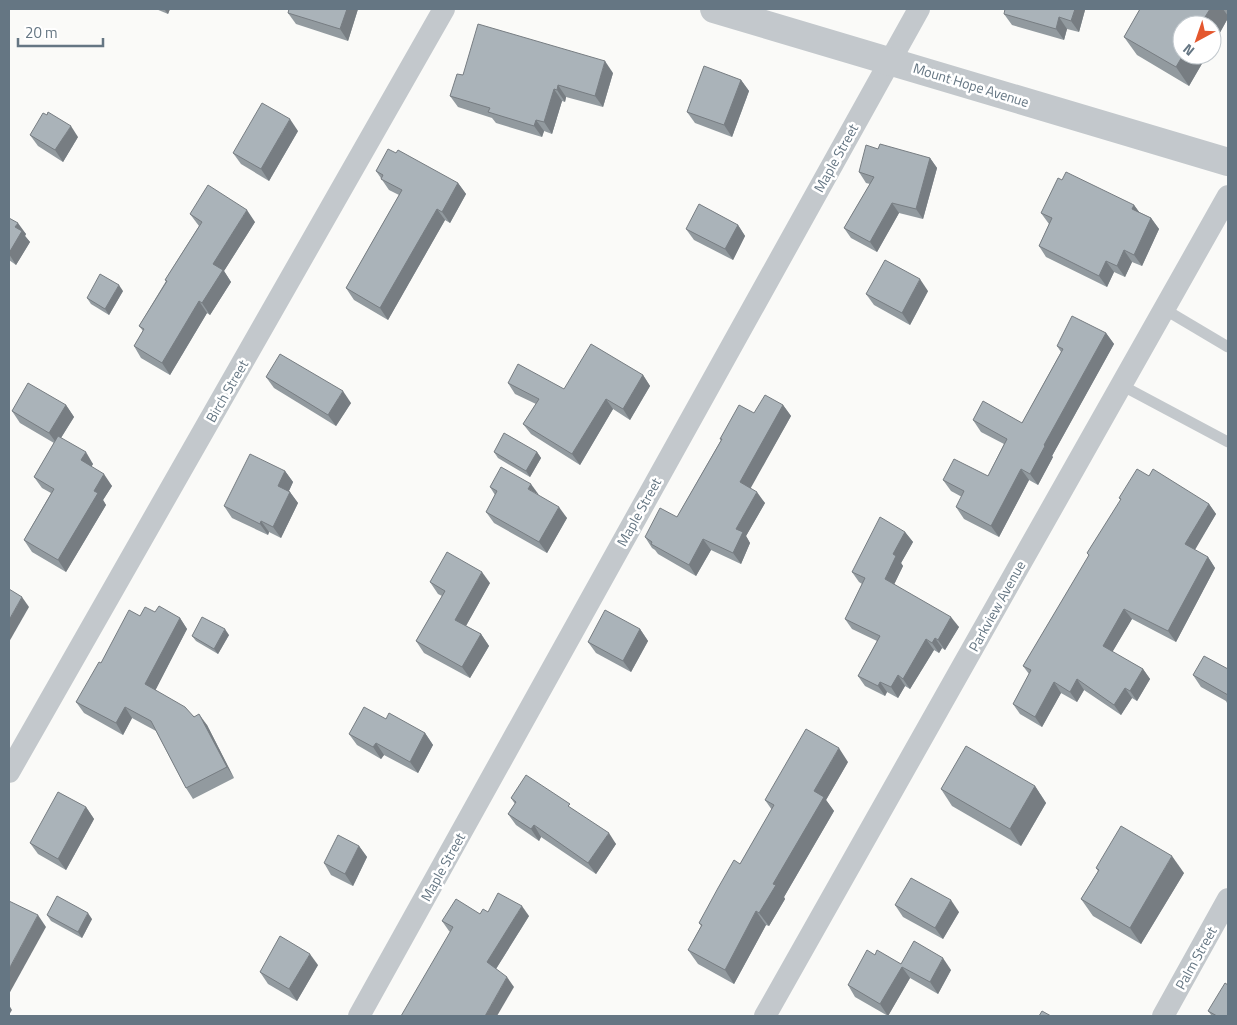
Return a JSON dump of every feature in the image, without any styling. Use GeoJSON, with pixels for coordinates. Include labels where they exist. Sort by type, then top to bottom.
{"type":"FeatureCollection","features":[{"type":"Feature","properties":{"kind":"street","name":"Birch Street"},"geometry":{"type":"LineString","coordinates":[[9,772],[444,9]]}},
{"type":"Feature","properties":{"kind":"street","name":"Mount Hope Avenue"},"geometry":{"type":"LineString","coordinates":[[714,9],[1228,162]]}},
{"type":"Feature","properties":{"kind":"street","name":"Maple Street"},"geometry":{"type":"LineString","coordinates":[[360,1016],[919,9]]}},
{"type":"Feature","properties":{"kind":"street","name":"Parkview Avenue"},"geometry":{"type":"LineString","coordinates":[[765,1016],[1228,196]]}},
{"type":"Feature","properties":{"kind":"street","name":"Palm Street"},"geometry":{"type":"LineString","coordinates":[[1163,1016],[1228,899]]}},
{"type":"Feature","properties":{"kind":"lane"},"geometry":{"type":"LineString","coordinates":[[1164,309],[1228,347]]}},
{"type":"Feature","properties":{"kind":"lane"},"geometry":{"type":"LineString","coordinates":[[1121,386],[1228,442]]}},
{"type":"Feature","properties":{"kind":"building"},"geometry":{"type":"Polygon","coordinates":[[[289,9],[347,9],[340,29],[288,13],[289,9]]]}},
{"type":"Feature","properties":{"kind":"building"},"geometry":{"type":"Polygon","coordinates":[[[1005,9],[1075,9],[1071,21],[1059,17],[1056,29],[1004,14],[1005,9]]]}},
{"type":"Feature","properties":{"kind":"building"},"geometry":{"type":"Polygon","coordinates":[[[1140,9],[1210,9],[1206,15],[1172,15],[1172,65],[1124,37],[1140,9]]]}},
{"type":"Feature","properties":{"kind":"building"},"geometry":{"type":"Polygon","coordinates":[[[478,24],[605,61],[595,96],[558,85],[557,90],[554,89],[544,122],[536,120],[534,126],[488,112],[490,108],[450,96],[457,74],[463,75],[478,24]]]}},
{"type":"Feature","properties":{"kind":"building"},"geometry":{"type":"Polygon","coordinates":[[[704,66],[741,80],[724,125],[687,112],[704,66]]]}},
{"type":"Feature","properties":{"kind":"building"},"geometry":{"type":"Polygon","coordinates":[[[262,103],[290,119],[261,169],[233,153],[262,103]]]}},
{"type":"Feature","properties":{"kind":"building"},"geometry":{"type":"Polygon","coordinates":[[[48,112],[71,126],[55,150],[30,135],[43,113],[47,115],[48,112]]]}},
{"type":"Feature","properties":{"kind":"building"},"geometry":{"type":"Polygon","coordinates":[[[880,144],[930,158],[916,209],[892,203],[870,242],[844,228],[874,177],[859,172],[866,145],[878,149],[880,144]]]}},
{"type":"Feature","properties":{"kind":"building"},"geometry":{"type":"Polygon","coordinates":[[[388,149],[396,153],[398,150],[458,183],[442,212],[437,209],[380,308],[346,288],[402,190],[381,179],[383,175],[376,171],[388,149]]]}},
{"type":"Feature","properties":{"kind":"building"},"geometry":{"type":"Polygon","coordinates":[[[1066,172],[1134,205],[1132,209],[1151,218],[1134,255],[1124,250],[1117,266],[1106,261],[1099,276],[1039,246],[1052,218],[1041,213],[1058,178],[1062,180],[1066,172]]]}},
{"type":"Feature","properties":{"kind":"building"},"geometry":{"type":"Polygon","coordinates":[[[208,185],[247,210],[213,264],[223,270],[202,303],[199,301],[162,363],[134,346],[144,329],[139,326],[167,281],[165,280],[202,222],[190,214],[208,185]]]}},
{"type":"Feature","properties":{"kind":"building"},"geometry":{"type":"Polygon","coordinates":[[[699,204],[738,225],[725,249],[686,229],[699,204]]]}},
{"type":"Feature","properties":{"kind":"building"},"geometry":{"type":"Polygon","coordinates":[[[9,218],[18,223],[15,227],[22,231],[9,253],[9,218]]]}},
{"type":"Feature","properties":{"kind":"building"},"geometry":{"type":"Polygon","coordinates":[[[885,260],[920,279],[902,313],[866,294],[885,260]]]}},
{"type":"Feature","properties":{"kind":"building"},"geometry":{"type":"Polygon","coordinates":[[[100,274],[119,285],[105,309],[87,298],[100,274]]]}},
{"type":"Feature","properties":{"kind":"building"},"geometry":{"type":"Polygon","coordinates":[[[1072,316],[1106,333],[1030,474],[1021,469],[991,526],[956,507],[964,491],[943,480],[954,459],[988,476],[1007,439],[973,420],[983,401],[1022,423],[1063,349],[1057,346],[1072,316]]]}},
{"type":"Feature","properties":{"kind":"building"},"geometry":{"type":"Polygon","coordinates":[[[591,344],[643,375],[623,409],[606,399],[572,454],[523,424],[539,399],[508,383],[518,364],[564,389],[591,344]]]}},
{"type":"Feature","properties":{"kind":"building"},"geometry":{"type":"Polygon","coordinates":[[[280,354],[343,391],[328,415],[266,377],[280,354]]]}},
{"type":"Feature","properties":{"kind":"building"},"geometry":{"type":"Polygon","coordinates":[[[28,383],[66,405],[49,433],[12,411],[28,383]]]}},
{"type":"Feature","properties":{"kind":"building"},"geometry":{"type":"Polygon","coordinates":[[[765,395],[783,405],[740,482],[757,492],[736,529],[743,532],[733,553],[703,539],[689,565],[651,544],[652,542],[645,537],[660,508],[677,517],[722,439],[720,439],[739,405],[754,413],[765,395]]]}},
{"type":"Feature","properties":{"kind":"building"},"geometry":{"type":"Polygon","coordinates":[[[504,433],[537,452],[526,471],[494,452],[504,433]]]}},
{"type":"Feature","properties":{"kind":"building"},"geometry":{"type":"Polygon","coordinates":[[[58,436],[86,452],[81,460],[104,474],[94,491],[98,493],[58,560],[24,540],[54,489],[34,477],[58,436]]]}},
{"type":"Feature","properties":{"kind":"building"},"geometry":{"type":"Polygon","coordinates":[[[250,454],[285,471],[278,486],[290,492],[273,527],[261,521],[260,524],[224,506],[250,454]]]}},
{"type":"Feature","properties":{"kind":"building"},"geometry":{"type":"Polygon","coordinates":[[[501,467],[531,484],[528,489],[559,507],[539,542],[486,512],[497,491],[490,487],[501,467]]]}},
{"type":"Feature","properties":{"kind":"building"},"geometry":{"type":"Polygon","coordinates":[[[1137,469],[1149,476],[1153,469],[1209,504],[1185,544],[1208,557],[1168,631],[1124,609],[1103,646],[1143,669],[1130,691],[1125,688],[1114,705],[1077,679],[1070,692],[1054,682],[1035,717],[1013,704],[1031,670],[1023,666],[1089,555],[1087,553],[1121,499],[1119,498],[1137,469]]]}},
{"type":"Feature","properties":{"kind":"building"},"geometry":{"type":"Polygon","coordinates":[[[880,517],[905,532],[893,554],[896,556],[885,579],[951,617],[938,640],[935,638],[932,643],[926,639],[903,679],[898,675],[891,687],[880,682],[878,686],[858,676],[880,636],[845,619],[865,578],[852,572],[880,517]]]}},
{"type":"Feature","properties":{"kind":"building"},"geometry":{"type":"Polygon","coordinates":[[[447,552],[482,572],[455,620],[481,634],[462,667],[416,641],[445,591],[430,582],[447,552]]]}},
{"type":"Feature","properties":{"kind":"building"},"geometry":{"type":"Polygon","coordinates":[[[9,589],[22,597],[9,620],[9,589]]]}},
{"type":"Feature","properties":{"kind":"building"},"geometry":{"type":"Polygon","coordinates":[[[159,606],[180,618],[145,684],[185,707],[194,717],[199,714],[227,767],[186,788],[151,721],[125,707],[116,723],[76,702],[99,662],[101,663],[129,610],[140,616],[145,607],[155,612],[159,606]]]}},
{"type":"Feature","properties":{"kind":"building"},"geometry":{"type":"Polygon","coordinates":[[[605,610],[640,629],[623,661],[588,642],[605,610]]]}},
{"type":"Feature","properties":{"kind":"building"},"geometry":{"type":"Polygon","coordinates":[[[202,617],[225,629],[214,649],[192,636],[202,617]]]}},
{"type":"Feature","properties":{"kind":"building"},"geometry":{"type":"Polygon","coordinates":[[[1204,656],[1228,669],[1228,695],[1193,675],[1204,656]]]}},
{"type":"Feature","properties":{"kind":"building"},"geometry":{"type":"Polygon","coordinates":[[[364,707],[386,719],[389,713],[425,733],[410,762],[376,743],[373,747],[349,734],[364,707]]]}},
{"type":"Feature","properties":{"kind":"building"},"geometry":{"type":"Polygon","coordinates":[[[806,729],[839,748],[814,791],[824,797],[773,884],[776,885],[759,913],[756,911],[725,970],[688,950],[702,925],[699,923],[734,860],[740,864],[774,805],[765,800],[806,729]]]}},
{"type":"Feature","properties":{"kind":"building"},"geometry":{"type":"Polygon","coordinates":[[[966,746],[1035,786],[1010,829],[941,789],[966,746]]]}},
{"type":"Feature","properties":{"kind":"building"},"geometry":{"type":"Polygon","coordinates":[[[526,775],[609,833],[588,863],[534,825],[531,829],[508,814],[516,802],[511,798],[526,775]]]}},
{"type":"Feature","properties":{"kind":"building"},"geometry":{"type":"Polygon","coordinates":[[[58,792],[86,807],[58,859],[30,843],[58,792]]]}},
{"type":"Feature","properties":{"kind":"building"},"geometry":{"type":"Polygon","coordinates":[[[1121,826],[1172,856],[1130,928],[1081,899],[1099,870],[1096,868],[1121,826]]]}},
{"type":"Feature","properties":{"kind":"building"},"geometry":{"type":"Polygon","coordinates":[[[338,835],[359,846],[345,874],[324,863],[338,835]]]}},
{"type":"Feature","properties":{"kind":"building"},"geometry":{"type":"Polygon","coordinates":[[[911,878],[951,900],[935,928],[895,905],[911,878]]]}},
{"type":"Feature","properties":{"kind":"building"},"geometry":{"type":"Polygon","coordinates":[[[498,893],[522,906],[487,962],[507,977],[485,1016],[401,1016],[453,927],[442,921],[456,899],[480,914],[483,909],[488,912],[498,893]]]}},
{"type":"Feature","properties":{"kind":"building"},"geometry":{"type":"Polygon","coordinates":[[[57,896],[88,913],[78,932],[47,915],[57,896]]]}},
{"type":"Feature","properties":{"kind":"building"},"geometry":{"type":"Polygon","coordinates":[[[9,901],[38,915],[9,969],[9,901]]]}},
{"type":"Feature","properties":{"kind":"building"},"geometry":{"type":"Polygon","coordinates":[[[280,936],[310,954],[289,989],[260,972],[280,936]]]}},
{"type":"Feature","properties":{"kind":"building"},"geometry":{"type":"Polygon","coordinates":[[[914,941],[943,958],[930,982],[902,967],[880,1004],[848,985],[867,950],[875,955],[877,950],[901,964],[914,941]]]}},
{"type":"Feature","properties":{"kind":"building"},"geometry":{"type":"Polygon","coordinates":[[[1225,983],[1228,985],[1228,1016],[1217,1016],[1208,1011],[1225,983]]]}},
{"type":"Feature","properties":{"kind":"building"},"geometry":{"type":"Polygon","coordinates":[[[1042,1011],[1051,1016],[1039,1016],[1042,1011]]]}}]}
